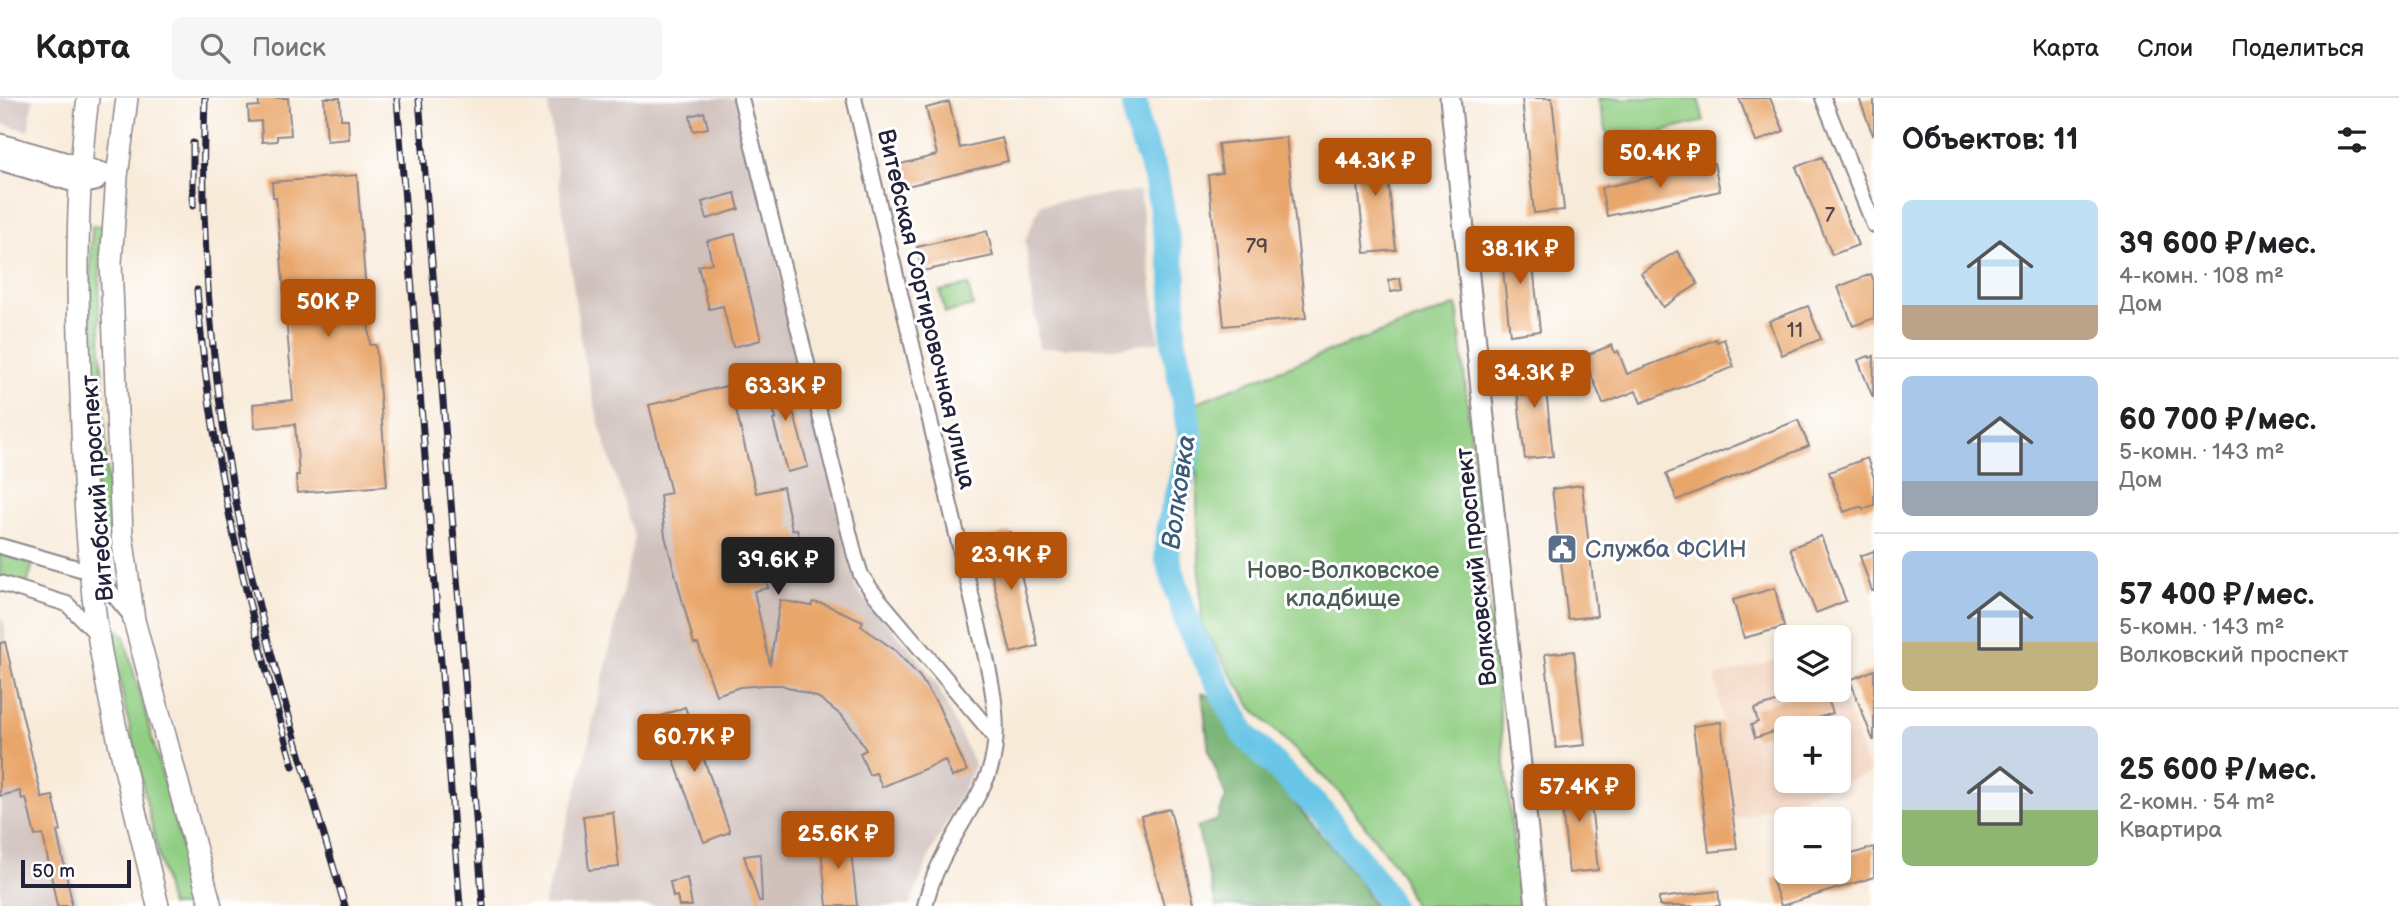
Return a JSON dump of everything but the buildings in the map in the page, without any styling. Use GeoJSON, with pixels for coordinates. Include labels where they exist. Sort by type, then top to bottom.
{"type":"FeatureCollection","features":[{"type":"Feature","properties":{"kind":"main road","name":"Витебский проспект"},"geometry":{"type":"LineString","coordinates":[[88,98],[81,175],[78,307],[91,572],[111,702],[158,906]]}},
{"type":"Feature","properties":{"kind":"main road","name":"Витебский проспект"},"geometry":{"type":"LineString","coordinates":[[127,98],[117,177],[111,284],[122,535],[134,620],[211,906]]}},
{"type":"Feature","properties":{"kind":"main road"},"geometry":{"type":"LineString","coordinates":[[88,535],[105,545],[122,535]]}},
{"type":"Feature","properties":{"kind":"street"},"geometry":{"type":"LineString","coordinates":[[741,98],[861,575],[872,592],[995,737]]}},
{"type":"Feature","properties":{"kind":"street","name":"Витебская Сортировочная улица"},"geometry":{"type":"LineString","coordinates":[[854,98],[989,668],[995,737],[988,773],[940,859],[925,906]]}},
{"type":"Feature","properties":{"kind":"street","name":"Волковский проспект"},"geometry":{"type":"LineString","coordinates":[[1450,98],[1536,906]]}},
{"type":"Feature","properties":{"kind":"street"},"geometry":{"type":"LineString","coordinates":[[1823,98],[1874,225]]}},
{"type":"Feature","properties":{"kind":"street"},"geometry":{"type":"LineString","coordinates":[[0,144],[81,175]]}},
{"type":"Feature","properties":{"kind":"street"},"geometry":{"type":"LineString","coordinates":[[0,160],[81,175],[117,177]]}},
{"type":"Feature","properties":{"kind":"street"},"geometry":{"type":"LineString","coordinates":[[0,546],[91,572],[134,620]]}},
{"type":"Feature","properties":{"kind":"street"},"geometry":{"type":"LineString","coordinates":[[0,583],[67,604],[99,636]]}},
{"type":"Feature","properties":{"kind":"shaded area"},"geometry":{"type":"Polygon","coordinates":[[[0,98],[33,98],[28,131],[0,123],[0,98]]]}},
{"type":"Feature","properties":{"kind":"shaded area"},"geometry":{"type":"Polygon","coordinates":[[[547,98],[736,98],[856,589],[919,659],[934,681],[975,766],[930,854],[910,906],[543,906],[583,767],[635,537],[600,427],[583,355],[547,98]]]}},
{"type":"Feature","properties":{"kind":"shaded area"},"geometry":{"type":"Polygon","coordinates":[[[1140,191],[1159,342],[1113,348],[1039,348],[1025,240],[1041,204],[1140,191]]]}},
{"type":"Feature","properties":{"kind":"shaded area"},"geometry":{"type":"Polygon","coordinates":[[[0,615],[5,627],[6,649],[41,795],[53,796],[79,906],[0,906],[0,615]]]}},
{"type":"Feature","properties":{"kind":"shaded area"},"geometry":{"type":"Polygon","coordinates":[[[1774,660],[1774,702],[1844,702],[1849,716],[1774,716],[1774,793],[1812,793],[1733,820],[1716,677],[1774,660]]]}},
{"type":"Feature","properties":{"kind":"shaded area"},"geometry":{"type":"Polygon","coordinates":[[[1851,720],[1870,773],[1851,780],[1851,720]]]}},
{"type":"Feature","properties":{"kind":"green space"},"geometry":{"type":"Polygon","coordinates":[[[1598,98],[1698,98],[1704,121],[1610,145],[1598,98]]]}},
{"type":"Feature","properties":{"kind":"green space"},"geometry":{"type":"Polygon","coordinates":[[[92,226],[101,226],[99,307],[110,533],[105,539],[99,533],[91,380],[92,226]]]}},
{"type":"Feature","properties":{"kind":"green space"},"geometry":{"type":"Polygon","coordinates":[[[968,285],[973,306],[945,313],[940,291],[968,285]]]}},
{"type":"Feature","properties":{"kind":"green space","name":"Ново-Волковское кладбище"},"geometry":{"type":"Polygon","coordinates":[[[1457,305],[1520,906],[1414,906],[1400,872],[1340,793],[1252,708],[1202,626],[1197,504],[1197,402],[1457,305]]]}},
{"type":"Feature","properties":{"kind":"green space"},"geometry":{"type":"Polygon","coordinates":[[[0,554],[33,564],[27,584],[0,576],[0,554]]]}},
{"type":"Feature","properties":{"kind":"green space"},"geometry":{"type":"Polygon","coordinates":[[[117,630],[124,636],[198,906],[170,906],[110,640],[112,631],[117,630]]]}},
{"type":"Feature","properties":{"kind":"green space"},"geometry":{"type":"Polygon","coordinates":[[[1202,693],[1231,706],[1300,810],[1360,881],[1374,906],[1216,906],[1197,827],[1217,820],[1226,797],[1209,752],[1202,693]]]}},
{"type":"Feature","properties":{"kind":"waterway","name":"Волковка"},"geometry":{"type":"LineString","coordinates":[[1134,98],[1137,125],[1156,177],[1174,278],[1173,337],[1191,441],[1169,527],[1167,557],[1189,628],[1244,734],[1324,814],[1380,887],[1390,906]]}},
{"type":"Feature","properties":{"kind":"railway"},"geometry":{"type":"LineString","coordinates":[[205,98],[205,231],[210,319],[220,407],[237,509],[263,623],[345,906]]}},
{"type":"Feature","properties":{"kind":"railway"},"geometry":{"type":"LineString","coordinates":[[397,98],[460,906]]}},
{"type":"Feature","properties":{"kind":"railway"},"geometry":{"type":"LineString","coordinates":[[419,98],[483,906]]}},
{"type":"Feature","properties":{"kind":"railway"},"geometry":{"type":"LineString","coordinates":[[193,143],[193,206]]}},
{"type":"Feature","properties":{"kind":"railway"},"geometry":{"type":"LineString","coordinates":[[197,290],[211,411],[233,531],[293,766]]}},
{"type":"Feature","properties":{"kind":"place","name":"Служба ФСИН"},"geometry":{"type":"Point","coordinates":[1562,549]}}]}
